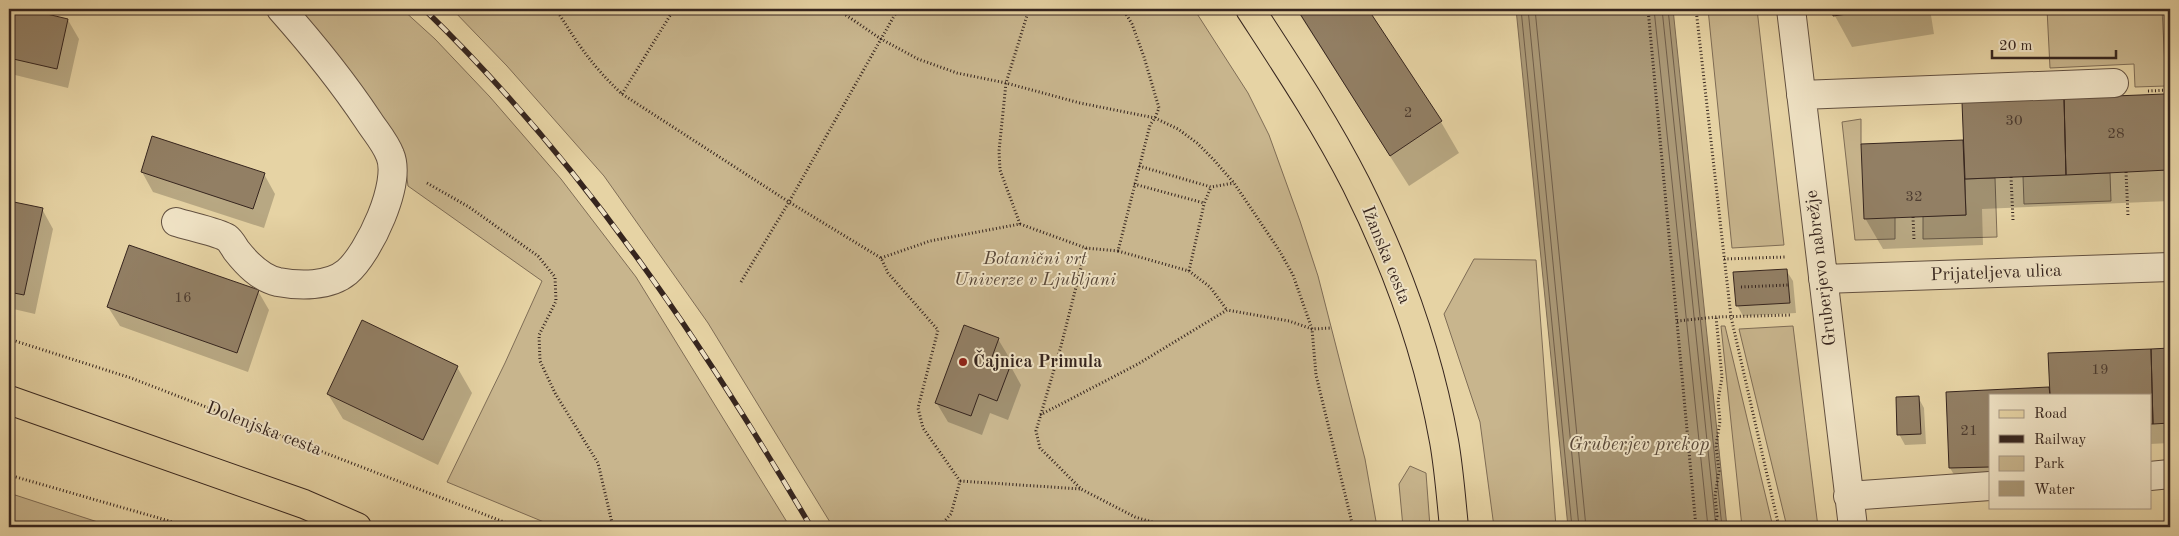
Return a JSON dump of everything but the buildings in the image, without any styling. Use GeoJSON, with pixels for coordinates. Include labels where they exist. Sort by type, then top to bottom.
{"type":"FeatureCollection","features":[{"type":"Feature","properties":{"kind":"main road","name":"Ižanska cesta"},"geometry":{"type":"LineString","coordinates":[[1250,9],[1336,146],[1369,210],[1390,260],[1409,310],[1436,406],[1448,471],[1454,527]]}},
{"type":"Feature","properties":{"kind":"main road"},"geometry":{"type":"LineString","coordinates":[[9,400],[304,504],[357,527]]}},
{"type":"Feature","properties":{"kind":"street"},"geometry":{"type":"LineString","coordinates":[[176,222],[227,238],[247,263],[260,274],[276,282],[305,284],[328,282],[347,272],[363,254],[376,228],[389,196],[394,171],[391,156],[352,97],[282,9]]}},
{"type":"Feature","properties":{"kind":"street","name":"Gruberjevo nabrežje"},"geometry":{"type":"LineString","coordinates":[[1791,9],[1852,527]]}},
{"type":"Feature","properties":{"kind":"street"},"geometry":{"type":"LineString","coordinates":[[1801,95],[2114,83]]}},
{"type":"Feature","properties":{"kind":"street","name":"Prijateljeva ulica"},"geometry":{"type":"LineString","coordinates":[[1823,279],[2170,267]]}},
{"type":"Feature","properties":{"kind":"street"},"geometry":{"type":"LineString","coordinates":[[2152,476],[2170,474]]}},
{"type":"Feature","properties":{"kind":"street"},"geometry":{"type":"LineString","coordinates":[[1848,496],[1989,486]]}},
{"type":"Feature","properties":{"kind":"path"},"geometry":{"type":"LineString","coordinates":[[556,9],[586,56],[601,75],[622,94],[789,202],[881,258],[888,273],[938,330],[918,408],[923,428],[960,481]]}},
{"type":"Feature","properties":{"kind":"path"},"geometry":{"type":"LineString","coordinates":[[622,94],[674,9]]}},
{"type":"Feature","properties":{"kind":"path"},"geometry":{"type":"LineString","coordinates":[[837,9],[881,38],[918,59],[957,73],[1080,103],[1155,118],[1178,129],[1197,143],[1234,183],[1284,258],[1292,275],[1312,329],[1316,375],[1353,527]]}},
{"type":"Feature","properties":{"kind":"path"},"geometry":{"type":"LineString","coordinates":[[741,282],[789,202],[898,9]]}},
{"type":"Feature","properties":{"kind":"path"},"geometry":{"type":"LineString","coordinates":[[1020,224],[1000,170],[999,151],[1006,84],[1029,9]]}},
{"type":"Feature","properties":{"kind":"path"},"geometry":{"type":"LineString","coordinates":[[1118,251],[1150,125],[1159,108],[1132,24],[1123,9]]}},
{"type":"Feature","properties":{"kind":"path"},"geometry":{"type":"LineString","coordinates":[[1648,9],[1696,527]]}},
{"type":"Feature","properties":{"kind":"path"},"geometry":{"type":"LineString","coordinates":[[1696,9],[1731,317],[1779,527]]}},
{"type":"Feature","properties":{"kind":"path"},"geometry":{"type":"LineString","coordinates":[[2170,44],[2170,58]]}},
{"type":"Feature","properties":{"kind":"path"},"geometry":{"type":"LineString","coordinates":[[1139,166],[1211,186],[1234,183]]}},
{"type":"Feature","properties":{"kind":"path"},"geometry":{"type":"LineString","coordinates":[[394,171],[416,177],[469,207],[538,256],[555,277],[556,301],[539,335],[540,361],[555,393],[598,463],[613,527]]}},
{"type":"Feature","properties":{"kind":"path"},"geometry":{"type":"LineString","coordinates":[[2126,172],[2128,216]]}},
{"type":"Feature","properties":{"kind":"path"},"geometry":{"type":"LineString","coordinates":[[2011,177],[2013,220]]}},
{"type":"Feature","properties":{"kind":"path"},"geometry":{"type":"LineString","coordinates":[[1134,184],[1204,204]]}},
{"type":"Feature","properties":{"kind":"path"},"geometry":{"type":"LineString","coordinates":[[1189,271],[1204,204],[1211,186]]}},
{"type":"Feature","properties":{"kind":"path"},"geometry":{"type":"LineString","coordinates":[[1913,217],[1914,246]]}},
{"type":"Feature","properties":{"kind":"path"},"geometry":{"type":"LineString","coordinates":[[881,258],[930,241],[1020,224],[1086,248],[1118,251],[1189,271],[1210,287],[1227,310]]}},
{"type":"Feature","properties":{"kind":"path"},"geometry":{"type":"LineString","coordinates":[[1086,248],[1061,346],[1036,431],[1040,448],[1081,489],[1135,517],[1169,527]]}},
{"type":"Feature","properties":{"kind":"path"},"geometry":{"type":"LineString","coordinates":[[1724,259],[1791,256]]}},
{"type":"Feature","properties":{"kind":"path"},"geometry":{"type":"LineString","coordinates":[[1741,287],[1794,285]]}},
{"type":"Feature","properties":{"kind":"path"},"geometry":{"type":"LineString","coordinates":[[1040,415],[1138,364],[1227,310],[1289,321],[1312,329],[1332,328]]}},
{"type":"Feature","properties":{"kind":"path"},"geometry":{"type":"LineString","coordinates":[[1677,321],[1716,317],[1798,314]]}},
{"type":"Feature","properties":{"kind":"path"},"geometry":{"type":"LineString","coordinates":[[1715,527],[1717,516],[1714,496],[1719,471],[1716,446],[1720,421],[1718,401],[1722,377],[1716,317]]}},
{"type":"Feature","properties":{"kind":"path","name":"Dolenjska cesta"},"geometry":{"type":"LineString","coordinates":[[9,339],[131,378],[517,527]]}},
{"type":"Feature","properties":{"kind":"path"},"geometry":{"type":"LineString","coordinates":[[9,475],[190,527]]}},
{"type":"Feature","properties":{"kind":"path"},"geometry":{"type":"LineString","coordinates":[[960,481],[1081,489]]}},
{"type":"Feature","properties":{"kind":"path"},"geometry":{"type":"LineString","coordinates":[[939,527],[951,514],[960,481]]}},
{"type":"Feature","properties":{"kind":"green space"},"geometry":{"type":"Polygon","coordinates":[[[297,9],[402,9],[435,39],[490,97],[561,179],[636,277],[790,527],[556,527],[447,482],[505,363],[542,281],[408,186],[405,163],[297,9]]]}},
{"type":"Feature","properties":{"kind":"green space","name":"Botanični vrt Univerze v Ljubljani"},"geometry":{"type":"Polygon","coordinates":[[[452,9],[1194,9],[1248,93],[1269,135],[1300,221],[1318,276],[1365,459],[1377,527],[833,527],[708,323],[604,176],[507,66],[452,9]]]}},
{"type":"Feature","properties":{"kind":"green space"},"geometry":{"type":"Polygon","coordinates":[[[1708,9],[1757,9],[1784,245],[1732,248],[1708,9]]]}},
{"type":"Feature","properties":{"kind":"green space"},"geometry":{"type":"Polygon","coordinates":[[[2047,9],[2162,9],[2166,86],[2135,87],[2134,64],[2050,68],[2047,9]]]}},
{"type":"Feature","properties":{"kind":"green space"},"geometry":{"type":"Polygon","coordinates":[[[1861,119],[1861,144],[1895,217],[1895,239],[1855,240],[1842,122],[1861,119]]]}},
{"type":"Feature","properties":{"kind":"green space"},"geometry":{"type":"Polygon","coordinates":[[[2110,173],[2111,201],[2024,204],[2023,176],[2110,173]]]}},
{"type":"Feature","properties":{"kind":"green space"},"geometry":{"type":"Polygon","coordinates":[[[1995,178],[1997,237],[1923,239],[1923,216],[1966,215],[1965,179],[1995,178]]]}},
{"type":"Feature","properties":{"kind":"green space"},"geometry":{"type":"Polygon","coordinates":[[[1474,259],[1536,260],[1556,527],[1494,527],[1480,422],[1444,314],[1474,259]]]}},
{"type":"Feature","properties":{"kind":"green space"},"geometry":{"type":"Polygon","coordinates":[[[1721,326],[1725,326],[1773,527],[1742,527],[1721,326]]]}},
{"type":"Feature","properties":{"kind":"green space"},"geometry":{"type":"Polygon","coordinates":[[[1793,326],[1818,527],[1787,527],[1739,329],[1793,326]]]}},
{"type":"Feature","properties":{"kind":"green space"},"geometry":{"type":"Polygon","coordinates":[[[1410,466],[1426,473],[1430,527],[1403,527],[1399,484],[1410,466]]]}},
{"type":"Feature","properties":{"kind":"green space"},"geometry":{"type":"Polygon","coordinates":[[[9,493],[113,527],[9,527],[9,493]]]}},
{"type":"Feature","properties":{"kind":"water","name":"Gruberjev prekop"},"geometry":{"type":"Polygon","coordinates":[[[1516,9],[1673,9],[1727,527],[1568,527],[1516,9]]]}},
{"type":"Feature","properties":{"kind":"railway"},"geometry":{"type":"LineString","coordinates":[[424,9],[481,67],[535,127],[635,255],[726,388],[811,527]]}},
{"type":"Feature","properties":{"kind":"place","name":"Čajnica Primula"},"geometry":{"type":"Point","coordinates":[963,362]}}]}
